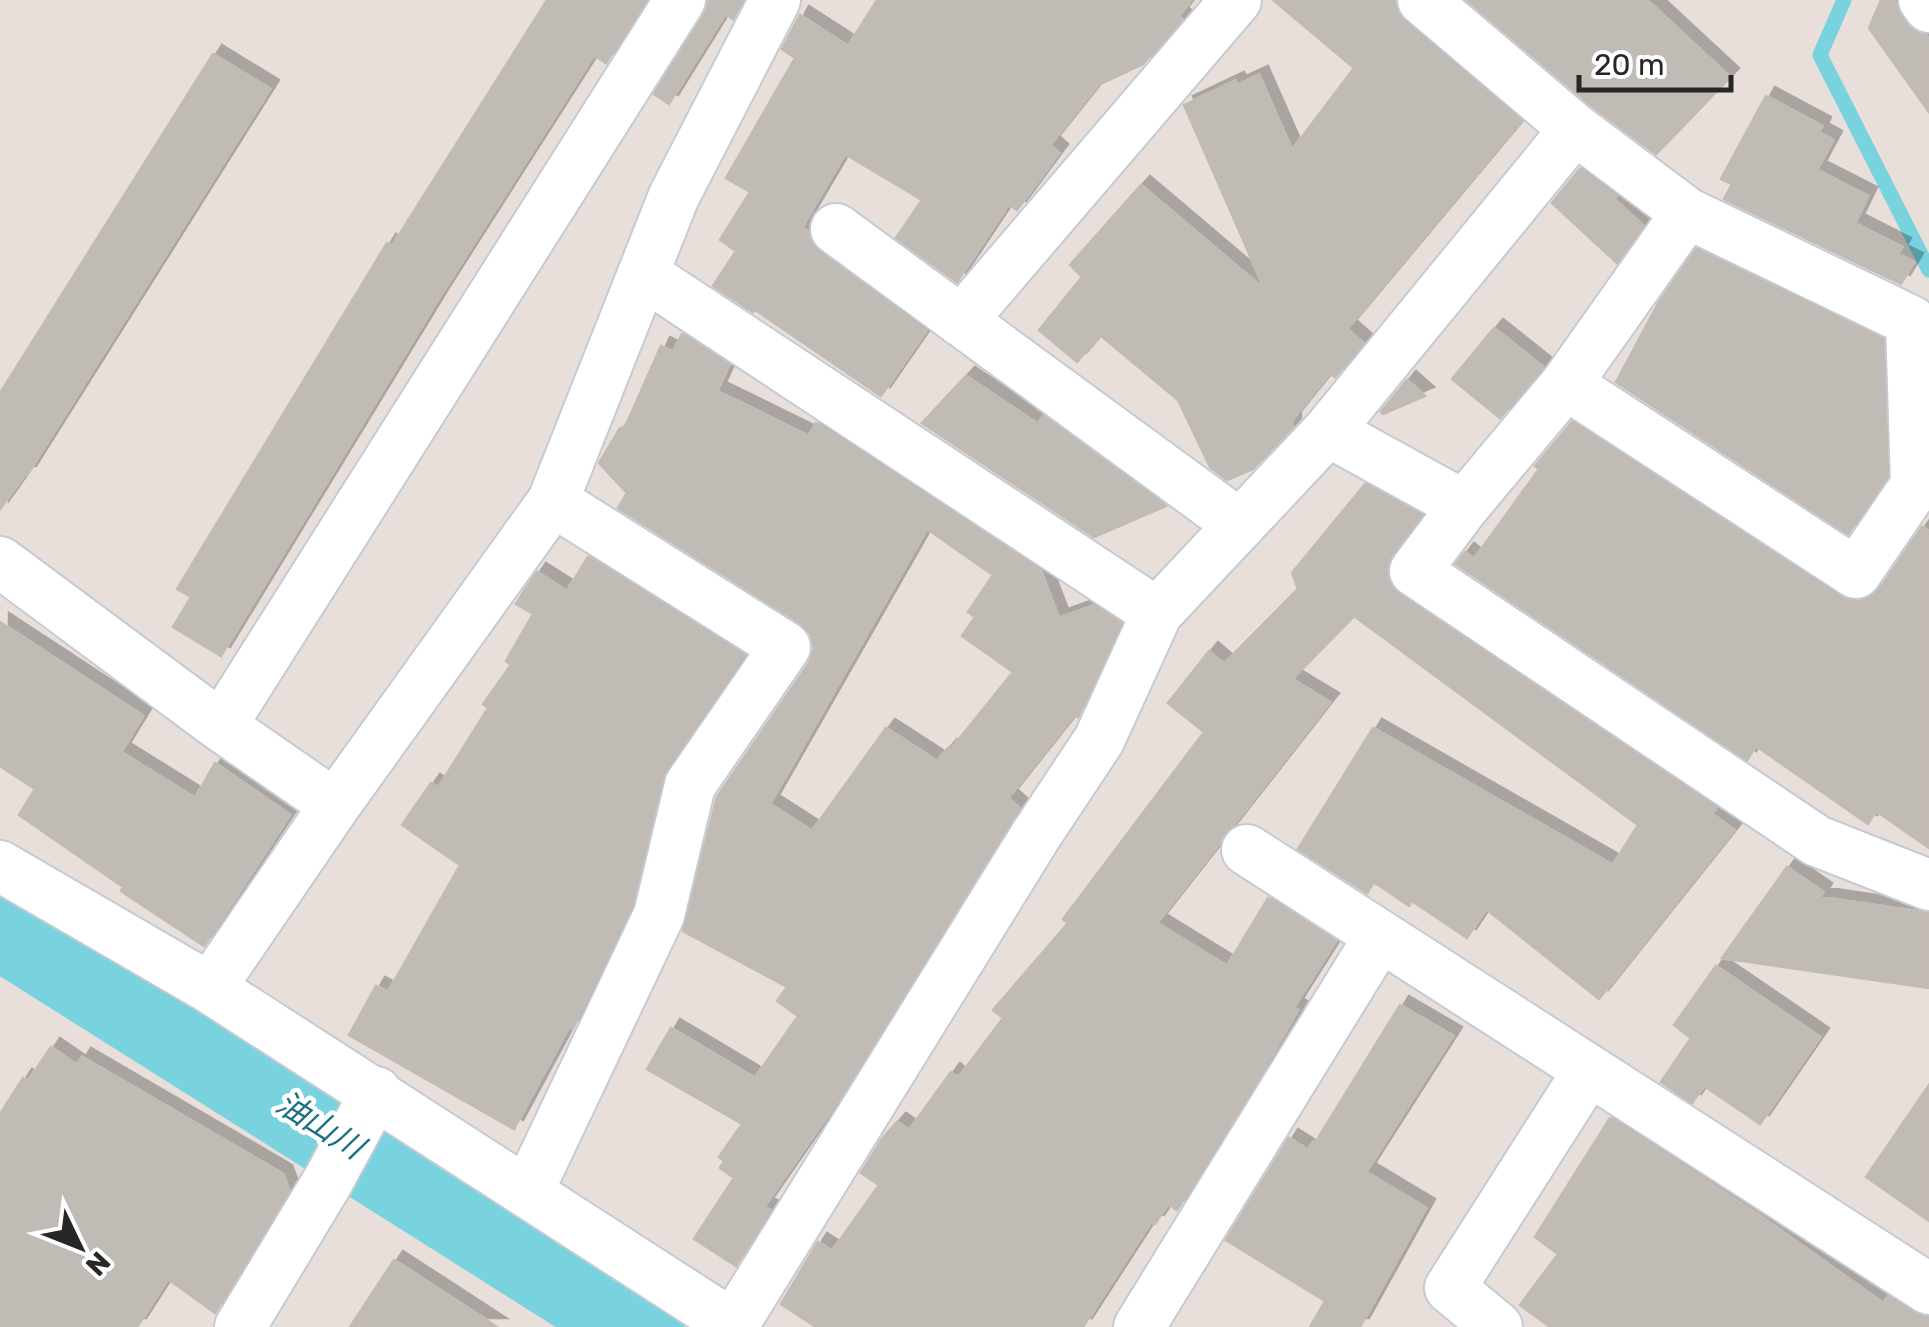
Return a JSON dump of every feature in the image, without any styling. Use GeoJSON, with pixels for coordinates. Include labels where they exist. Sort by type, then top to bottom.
{"type":"FeatureCollection","features":[{"type":"Feature","properties":{"kind":"street"},"geometry":{"type":"LineString","coordinates":[[222,726],[680,0]]}},
{"type":"Feature","properties":{"kind":"street"},"geometry":{"type":"LineString","coordinates":[[210,988],[335,805],[553,502],[674,196],[776,0]]}},
{"type":"Feature","properties":{"kind":"street"},"geometry":{"type":"LineString","coordinates":[[961,321],[1236,0]]}},
{"type":"Feature","properties":{"kind":"street"},"geometry":{"type":"LineString","coordinates":[[1424,0],[1575,129],[1687,212],[1911,320],[1916,486],[1856,573],[1566,384]]}},
{"type":"Feature","properties":{"kind":"street"},"geometry":{"type":"LineString","coordinates":[[1924,0],[1929,7]]}},
{"type":"Feature","properties":{"kind":"street"},"geometry":{"type":"LineString","coordinates":[[0,866],[210,988],[376,1092],[734,1326],[1036,835],[1099,740],[1157,612],[1328,431],[1575,129]]}},
{"type":"Feature","properties":{"kind":"street"},"geometry":{"type":"LineString","coordinates":[[1687,212],[1566,384],[1415,571],[1817,841],[1929,885]]}},
{"type":"Feature","properties":{"kind":"street"},"geometry":{"type":"LineString","coordinates":[[836,229],[1240,525]]}},
{"type":"Feature","properties":{"kind":"street"},"geometry":{"type":"LineString","coordinates":[[643,274],[1157,612]]}},
{"type":"Feature","properties":{"kind":"street"},"geometry":{"type":"LineString","coordinates":[[1328,431],[1464,506]]}},
{"type":"Feature","properties":{"kind":"street"},"geometry":{"type":"LineString","coordinates":[[528,1190],[660,915],[690,785],[785,647],[553,502]]}},
{"type":"Feature","properties":{"kind":"street"},"geometry":{"type":"LineString","coordinates":[[0,562],[335,805]]}},
{"type":"Feature","properties":{"kind":"street"},"geometry":{"type":"LineString","coordinates":[[1248,850],[1929,1289]]}},
{"type":"Feature","properties":{"kind":"street"},"geometry":{"type":"LineString","coordinates":[[1139,1327],[1380,936]]}},
{"type":"Feature","properties":{"kind":"street"},"geometry":{"type":"LineString","coordinates":[[1497,1327],[1440,1308],[1589,1070]]}},
{"type":"Feature","properties":{"kind":"street"},"geometry":{"type":"LineString","coordinates":[[240,1327],[328,1182],[376,1092]]}},
{"type":"Feature","properties":{"kind":"building"},"geometry":{"type":"Polygon","coordinates":[[[547,0],[646,0],[606,63],[594,55],[439,298],[221,656],[173,627],[191,597],[177,589],[387,243],[392,246],[547,0]]]}},
{"type":"Feature","properties":{"kind":"building"},"geometry":{"type":"Polygon","coordinates":[[[709,0],[743,0],[733,19],[725,14],[669,104],[654,94],[704,15],[709,0]]]}},
{"type":"Feature","properties":{"kind":"building"},"geometry":{"type":"Polygon","coordinates":[[[877,0],[1191,0],[1179,16],[1182,19],[1143,64],[1098,85],[1050,145],[1059,153],[1017,210],[1009,204],[957,282],[896,238],[922,200],[845,154],[802,227],[819,252],[926,331],[881,396],[754,309],[753,312],[713,286],[736,251],[720,240],[750,192],[726,178],[795,58],[782,49],[800,15],[848,46],[877,0]]]}},
{"type":"Feature","properties":{"kind":"building"},"geometry":{"type":"Polygon","coordinates":[[[1273,0],[1395,0],[1396,11],[1404,22],[1521,121],[1347,329],[1363,343],[1335,377],[1330,373],[1292,420],[1292,427],[1253,469],[1227,480],[1210,467],[1178,400],[1100,335],[1077,362],[1039,330],[1082,277],[1070,265],[1141,185],[1265,290],[1184,105],[1235,81],[1237,85],[1259,75],[1292,150],[1354,68],[1273,0]]]}},
{"type":"Feature","properties":{"kind":"building"},"geometry":{"type":"Polygon","coordinates":[[[1467,0],[1647,0],[1730,77],[1656,154],[1593,107],[1467,0]]]}},
{"type":"Feature","properties":{"kind":"building"},"geometry":{"type":"Polygon","coordinates":[[[1881,0],[1895,2],[1906,24],[1929,38],[1929,112],[1869,28],[1881,0]]]}},
{"type":"Feature","properties":{"kind":"building"},"geometry":{"type":"Polygon","coordinates":[[[213,54],[270,89],[27,475],[0,509],[0,393],[213,54]]]}},
{"type":"Feature","properties":{"kind":"building"},"geometry":{"type":"Polygon","coordinates":[[[1766,96],[1822,126],[1819,132],[1833,140],[1817,170],[1868,196],[1855,223],[1902,247],[1898,254],[1914,262],[1901,284],[1724,199],[1732,184],[1721,179],[1766,96]]]}},
{"type":"Feature","properties":{"kind":"building"},"geometry":{"type":"Polygon","coordinates":[[[1580,169],[1616,196],[1614,199],[1643,226],[1617,263],[1552,203],[1580,169]]]}},
{"type":"Feature","properties":{"kind":"building"},"geometry":{"type":"Polygon","coordinates":[[[1696,249],[1883,339],[1887,477],[1848,534],[1616,382],[1659,302],[1696,249]]]}},
{"type":"Feature","properties":{"kind":"building"},"geometry":{"type":"Polygon","coordinates":[[[1494,328],[1543,367],[1500,418],[1452,379],[1494,328]]]}},
{"type":"Feature","properties":{"kind":"building"},"geometry":{"type":"Polygon","coordinates":[[[682,334],[729,365],[717,391],[809,436],[816,423],[1041,571],[1059,618],[1093,606],[1121,623],[1078,717],[1075,714],[1008,798],[1019,808],[837,1102],[764,1207],[770,1210],[736,1266],[694,1239],[734,1178],[720,1168],[724,1161],[719,1157],[742,1124],[647,1069],[671,1028],[755,1078],[798,1016],[777,1001],[787,987],[683,931],[717,797],[809,663],[814,648],[810,633],[800,623],[618,508],[627,493],[599,463],[620,428],[625,427],[661,346],[673,352],[682,334]],[[927,529],[770,804],[812,831],[886,728],[937,761],[950,750],[1013,672],[962,636],[975,617],[968,612],[993,575],[927,529]]]}},
{"type":"Feature","properties":{"kind":"building"},"geometry":{"type":"Polygon","coordinates":[[[966,376],[1038,424],[1043,416],[1166,506],[1094,537],[922,423],[966,376]]]}},
{"type":"Feature","properties":{"kind":"building"},"geometry":{"type":"Polygon","coordinates":[[[1407,380],[1425,396],[1383,414],[1381,412],[1407,380]]]}},
{"type":"Feature","properties":{"kind":"building"},"geometry":{"type":"Polygon","coordinates":[[[1572,422],[1853,602],[1868,599],[1879,590],[1922,527],[1929,531],[1929,848],[1876,811],[1868,824],[1756,746],[1747,760],[1456,564],[1465,552],[1474,559],[1539,469],[1535,466],[1572,422]]]}},
{"type":"Feature","properties":{"kind":"building"},"geometry":{"type":"Polygon","coordinates":[[[1365,484],[1421,515],[1387,567],[1389,582],[1398,594],[1716,808],[1712,814],[1734,830],[1599,999],[1486,909],[1467,938],[1412,901],[1409,906],[1374,882],[1367,893],[1298,849],[1373,728],[1613,865],[1638,825],[1354,616],[1292,679],[1330,702],[1157,923],[1227,966],[1268,898],[1336,941],[1294,1007],[1298,1010],[1260,1076],[1177,1210],[1168,1204],[1155,1224],[1151,1222],[1083,1327],[816,1327],[781,1304],[818,1242],[832,1251],[879,1185],[861,1173],[882,1139],[897,1122],[909,1130],[951,1072],[958,1078],[1003,1018],[993,1010],[1068,923],[1063,919],[1204,732],[1168,703],[1209,651],[1224,664],[1298,589],[1292,573],[1365,484]]]}},
{"type":"Feature","properties":{"kind":"building"},"geometry":{"type":"Polygon","coordinates":[[[588,557],[744,655],[666,769],[632,905],[573,1028],[568,1029],[514,1129],[349,1035],[376,986],[388,992],[460,865],[402,825],[431,783],[438,788],[488,708],[483,704],[511,665],[506,661],[533,614],[516,604],[537,572],[567,591],[588,557]]]}},
{"type":"Feature","properties":{"kind":"building"},"geometry":{"type":"Polygon","coordinates":[[[0,622],[143,716],[121,752],[195,798],[215,763],[290,815],[204,946],[121,891],[123,887],[19,815],[35,789],[0,766],[0,622]]]}},
{"type":"Feature","properties":{"kind":"building"},"geometry":{"type":"Polygon","coordinates":[[[1787,867],[1823,892],[1820,897],[1929,913],[1929,988],[1722,958],[1787,867]]]}},
{"type":"Feature","properties":{"kind":"building"},"geometry":{"type":"Polygon","coordinates":[[[1716,966],[1820,1037],[1760,1124],[1704,1086],[1692,1103],[1661,1082],[1691,1038],[1674,1025],[1716,966]]]}},
{"type":"Feature","properties":{"kind":"building"},"geometry":{"type":"Polygon","coordinates":[[[1400,1005],[1453,1036],[1366,1172],[1426,1208],[1360,1327],[1310,1327],[1325,1301],[1226,1240],[1289,1138],[1308,1150],[1315,1143],[1400,1005]]]}},
{"type":"Feature","properties":{"kind":"building"},"geometry":{"type":"Polygon","coordinates":[[[51,1047],[77,1065],[82,1057],[283,1174],[289,1190],[215,1313],[168,1279],[137,1327],[0,1327],[0,1114],[23,1078],[28,1081],[51,1047]]]}},
{"type":"Feature","properties":{"kind":"building"},"geometry":{"type":"Polygon","coordinates":[[[1929,1085],[1929,1221],[1866,1177],[1929,1085]]]}},
{"type":"Feature","properties":{"kind":"building"},"geometry":{"type":"Polygon","coordinates":[[[1610,1118],[1759,1215],[1883,1303],[1888,1297],[1929,1318],[1929,1327],[1550,1327],[1520,1305],[1558,1254],[1535,1237],[1610,1118]]]}},
{"type":"Feature","properties":{"kind":"building"},"geometry":{"type":"Polygon","coordinates":[[[394,1260],[497,1327],[350,1327],[394,1260]]]}},
{"type":"Feature","properties":{"kind":"waterway"},"geometry":{"type":"LineString","coordinates":[[1844,0],[1820,55],[1929,270]]}},
{"type":"Feature","properties":{"kind":"waterway","name":"油山川"},"geometry":{"type":"LineString","coordinates":[[0,923],[640,1327]]}}]}
